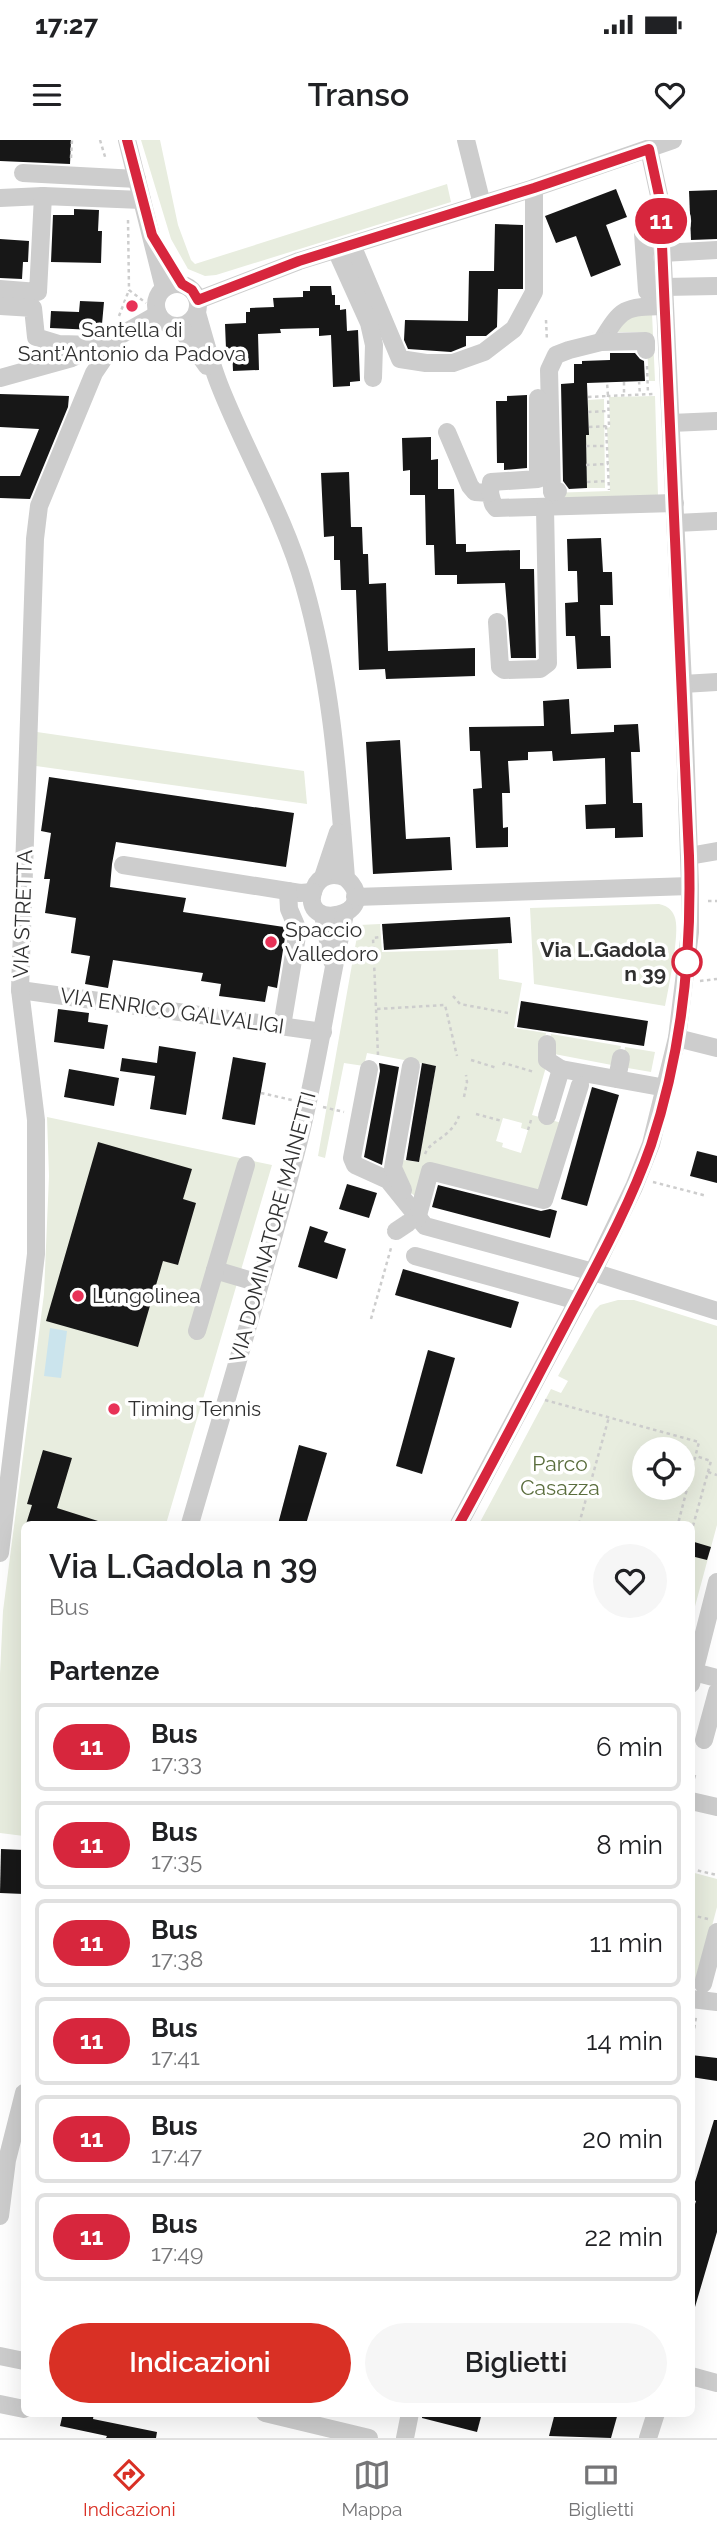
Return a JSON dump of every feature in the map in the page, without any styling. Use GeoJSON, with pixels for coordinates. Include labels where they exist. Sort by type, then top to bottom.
{"type":"FeatureCollection","features":[{"type":"Feature","properties":{"kind":"street"},"geometry":{"type":"LineString","coordinates":[[127,140],[164,288]]}},
{"type":"Feature","properties":{"kind":"street"},"geometry":{"type":"LineString","coordinates":[[466,140],[482,204]]}},
{"type":"Feature","properties":{"kind":"street"},"geometry":{"type":"LineString","coordinates":[[182,284],[164,288],[156,300],[153,311],[167,324],[179,326],[190,322],[197,307],[299,261],[534,188],[673,140]]}},
{"type":"Feature","properties":{"kind":"street"},"geometry":{"type":"LineString","coordinates":[[461,1521],[578,1301],[634,1187],[651,1144],[677,1038],[696,893],[689,856],[660,200],[649,149]]}},
{"type":"Feature","properties":{"kind":"street"},"geometry":{"type":"LineString","coordinates":[[23,173],[137,178]]}},
{"type":"Feature","properties":{"kind":"street"},"geometry":{"type":"LineString","coordinates":[[344,247],[400,359],[453,363],[484,352],[514,329],[534,292],[534,188]]}},
{"type":"Feature","properties":{"kind":"street"},"geometry":{"type":"LineString","coordinates":[[0,198],[43,196],[142,200]]}},
{"type":"Feature","properties":{"kind":"street"},"geometry":{"type":"LineString","coordinates":[[0,289],[38,292],[43,196]]}},
{"type":"Feature","properties":{"kind":"street"},"geometry":{"type":"LineString","coordinates":[[643,233],[647,291],[664,295]]}},
{"type":"Feature","properties":{"kind":"street"},"geometry":{"type":"LineString","coordinates":[[152,235],[182,284],[192,290],[219,384],[279,519],[303,582],[332,712],[346,878],[355,897],[696,893]]}},
{"type":"Feature","properties":{"kind":"street"},"geometry":{"type":"LineString","coordinates":[[344,247],[374,345],[373,378]]}},
{"type":"Feature","properties":{"kind":"street"},"geometry":{"type":"LineString","coordinates":[[662,253],[717,250]]}},
{"type":"Feature","properties":{"kind":"street"},"geometry":{"type":"LineString","coordinates":[[601,342],[616,317],[664,295],[717,286]]}},
{"type":"Feature","properties":{"kind":"street"},"geometry":{"type":"LineString","coordinates":[[0,306],[33,308],[36,337],[59,344],[100,346]]}},
{"type":"Feature","properties":{"kind":"street","name":"VIA STRETTA"},"geometry":{"type":"LineString","coordinates":[[0,1553],[42,1214],[36,1120],[20,990],[34,539],[39,506],[94,373],[120,336],[153,311]]}},
{"type":"Feature","properties":{"kind":"street"},"geometry":{"type":"LineString","coordinates":[[179,326],[219,384]]}},
{"type":"Feature","properties":{"kind":"street"},"geometry":{"type":"LineString","coordinates":[[0,378],[72,358],[120,336]]}},
{"type":"Feature","properties":{"kind":"street"},"geometry":{"type":"LineString","coordinates":[[558,491],[552,492],[549,370],[556,355],[601,342],[646,341],[646,358]]}},
{"type":"Feature","properties":{"kind":"street"},"geometry":{"type":"LineString","coordinates":[[487,491],[491,482],[538,479],[538,396]]}},
{"type":"Feature","properties":{"kind":"street"},"geometry":{"type":"LineString","coordinates":[[671,423],[717,421]]}},
{"type":"Feature","properties":{"kind":"street"},"geometry":{"type":"LineString","coordinates":[[447,432],[470,486],[475,492],[487,491]]}},
{"type":"Feature","properties":{"kind":"street"},"geometry":{"type":"LineString","coordinates":[[487,491],[496,508],[675,503]]}},
{"type":"Feature","properties":{"kind":"street"},"geometry":{"type":"LineString","coordinates":[[497,622],[500,667],[504,670],[540,669],[548,663],[545,508]]}},
{"type":"Feature","properties":{"kind":"street"},"geometry":{"type":"LineString","coordinates":[[676,523],[717,521]]}},
{"type":"Feature","properties":{"kind":"street"},"geometry":{"type":"LineString","coordinates":[[683,684],[717,682]]}},
{"type":"Feature","properties":{"kind":"street"},"geometry":{"type":"LineString","coordinates":[[123,865],[288,891],[313,892],[314,886],[323,877],[342,822]]}},
{"type":"Feature","properties":{"kind":"street"},"geometry":{"type":"LineString","coordinates":[[689,856],[717,851]]}},
{"type":"Feature","properties":{"kind":"street"},"geometry":{"type":"LineString","coordinates":[[323,877],[335,874],[346,878]]}},
{"type":"Feature","properties":{"kind":"street"},"geometry":{"type":"LineString","coordinates":[[282,1026],[298,930],[289,909],[288,891]]}},
{"type":"Feature","properties":{"kind":"street","name":"VIA DOMINATORE MAINETTI"},"geometry":{"type":"LineString","coordinates":[[313,892],[314,905],[323,915],[333,968]]}},
{"type":"Feature","properties":{"kind":"street","name":"VIA DOMINATORE MAINETTI"},"geometry":{"type":"LineString","coordinates":[[191,1521],[308,1103],[345,914],[355,897]]}},
{"type":"Feature","properties":{"kind":"street"},"geometry":{"type":"LineString","coordinates":[[323,915],[338,917],[345,914]]}},
{"type":"Feature","properties":{"kind":"street","name":"VIA ENRICO GALVALIGI"},"geometry":{"type":"LineString","coordinates":[[20,990],[323,1032]]}},
{"type":"Feature","properties":{"kind":"street"},"geometry":{"type":"LineString","coordinates":[[677,1038],[717,1048]]}},
{"type":"Feature","properties":{"kind":"street"},"geometry":{"type":"LineString","coordinates":[[547,1044],[547,1060],[552,1072],[547,1116]]}},
{"type":"Feature","properties":{"kind":"street"},"geometry":{"type":"LineString","coordinates":[[617,1079],[621,1058]]}},
{"type":"Feature","properties":{"kind":"street"},"geometry":{"type":"LineString","coordinates":[[374,1062],[352,1158],[355,1166],[388,1181],[406,1203]]}},
{"type":"Feature","properties":{"kind":"street"},"geometry":{"type":"LineString","coordinates":[[407,1224],[405,1194],[398,1184],[393,1168],[411,1066]]}},
{"type":"Feature","properties":{"kind":"street"},"geometry":{"type":"LineString","coordinates":[[552,1072],[617,1079],[666,1088]]}},
{"type":"Feature","properties":{"kind":"street"},"geometry":{"type":"LineString","coordinates":[[407,1224],[430,1171],[544,1200],[580,1086]]}},
{"type":"Feature","properties":{"kind":"street"},"geometry":{"type":"LineString","coordinates":[[197,1331],[246,1166]]}},
{"type":"Feature","properties":{"kind":"street"},"geometry":{"type":"LineString","coordinates":[[407,1224],[425,1226],[593,1272],[717,1311]]}},
{"type":"Feature","properties":{"kind":"street"},"geometry":{"type":"LineString","coordinates":[[415,1256],[578,1301]]}},
{"type":"Feature","properties":{"kind":"street"},"geometry":{"type":"LineString","coordinates":[[215,1270],[259,1283]]}},
{"type":"Feature","properties":{"kind":"street"},"geometry":{"type":"LineString","coordinates":[[695,1670],[717,1582]]}},
{"type":"Feature","properties":{"kind":"street"},"geometry":{"type":"LineString","coordinates":[[695,1678],[717,1678]]}},
{"type":"Feature","properties":{"kind":"street"},"geometry":{"type":"LineString","coordinates":[[704,1740],[717,1692]]}},
{"type":"Feature","properties":{"kind":"street"},"geometry":{"type":"LineString","coordinates":[[695,1802],[717,1807]]}},
{"type":"Feature","properties":{"kind":"street"},"geometry":{"type":"LineString","coordinates":[[703,1984],[717,1932]]}},
{"type":"Feature","properties":{"kind":"street"},"geometry":{"type":"LineString","coordinates":[[695,2004],[717,2002]]}},
{"type":"Feature","properties":{"kind":"street"},"geometry":{"type":"LineString","coordinates":[[0,2216],[3,2153],[21,2102]]}},
{"type":"Feature","properties":{"kind":"street"},"geometry":{"type":"LineString","coordinates":[[0,2356],[21,2360]]}},
{"type":"Feature","properties":{"kind":"street"},"geometry":{"type":"LineString","coordinates":[[695,2377],[717,2383]]}},
{"type":"Feature","properties":{"kind":"street"},"geometry":{"type":"LineString","coordinates":[[0,2404],[21,2408]]}},
{"type":"Feature","properties":{"kind":"street"},"geometry":{"type":"LineString","coordinates":[[282,2417],[369,2438]]}},
{"type":"Feature","properties":{"kind":"street"},"geometry":{"type":"LineString","coordinates":[[405,2438],[409,2417]]}},
{"type":"Feature","properties":{"kind":"street"},"geometry":{"type":"LineString","coordinates":[[648,2438],[655,2417]]}},
{"type":"Feature","properties":{"kind":"path"},"geometry":{"type":"LineString","coordinates":[[71,164],[72,140]]}},
{"type":"Feature","properties":{"kind":"path"},"geometry":{"type":"LineString","coordinates":[[100,140],[107,161]]}},
{"type":"Feature","properties":{"kind":"path"},"geometry":{"type":"LineString","coordinates":[[125,211],[128,218],[129,290],[146,302],[153,311]]}},
{"type":"Feature","properties":{"kind":"path"},"geometry":{"type":"LineString","coordinates":[[546,320],[546,335]]}},
{"type":"Feature","properties":{"kind":"path"},"geometry":{"type":"LineString","coordinates":[[646,358],[648,394]]}},
{"type":"Feature","properties":{"kind":"path"},"geometry":{"type":"LineString","coordinates":[[639,381],[640,395]]}},
{"type":"Feature","properties":{"kind":"path"},"geometry":{"type":"LineString","coordinates":[[589,427],[609,426],[607,382]]}},
{"type":"Feature","properties":{"kind":"path"},"geometry":{"type":"LineString","coordinates":[[624,382],[624,396]]}},
{"type":"Feature","properties":{"kind":"path"},"geometry":{"type":"LineString","coordinates":[[588,397],[655,394]]}},
{"type":"Feature","properties":{"kind":"path"},"geometry":{"type":"LineString","coordinates":[[588,412],[608,411]]}},
{"type":"Feature","properties":{"kind":"path"},"geometry":{"type":"LineString","coordinates":[[606,426],[609,497]]}},
{"type":"Feature","properties":{"kind":"path"},"geometry":{"type":"LineString","coordinates":[[586,446],[607,446]]}},
{"type":"Feature","properties":{"kind":"path"},"geometry":{"type":"LineString","coordinates":[[586,465],[608,464]]}},
{"type":"Feature","properties":{"kind":"path"},"geometry":{"type":"LineString","coordinates":[[587,482],[608,481]]}},
{"type":"Feature","properties":{"kind":"path"},"geometry":{"type":"LineString","coordinates":[[696,893],[717,901]]}},
{"type":"Feature","properties":{"kind":"path"},"geometry":{"type":"LineString","coordinates":[[374,1062],[377,1009],[373,938],[381,937]]}},
{"type":"Feature","properties":{"kind":"path"},"geometry":{"type":"LineString","coordinates":[[705,981],[717,979]]}},
{"type":"Feature","properties":{"kind":"path"},"geometry":{"type":"LineString","coordinates":[[453,996],[460,1004],[508,1013]]}},
{"type":"Feature","properties":{"kind":"path"},"geometry":{"type":"LineString","coordinates":[[443,999],[457,1056]]}},
{"type":"Feature","properties":{"kind":"path"},"geometry":{"type":"LineString","coordinates":[[377,1009],[445,1005]]}},
{"type":"Feature","properties":{"kind":"path"},"geometry":{"type":"LineString","coordinates":[[471,1060],[497,1068]]}},
{"type":"Feature","properties":{"kind":"path"},"geometry":{"type":"LineString","coordinates":[[503,1065],[504,1063],[552,1072]]}},
{"type":"Feature","properties":{"kind":"path"},"geometry":{"type":"LineString","coordinates":[[464,1097],[466,1074]]}},
{"type":"Feature","properties":{"kind":"path"},"geometry":{"type":"LineString","coordinates":[[261,1093],[308,1103]]}},
{"type":"Feature","properties":{"kind":"path"},"geometry":{"type":"LineString","coordinates":[[476,1114],[502,1121]]}},
{"type":"Feature","properties":{"kind":"path"},"geometry":{"type":"LineString","coordinates":[[656,1184],[707,1196]]}},
{"type":"Feature","properties":{"kind":"path"},"geometry":{"type":"LineString","coordinates":[[371,1319],[407,1224]]}},
{"type":"Feature","properties":{"kind":"path"},"geometry":{"type":"LineString","coordinates":[[545,1400],[699,1442],[679,1521]]}},
{"type":"Feature","properties":{"kind":"path"},"geometry":{"type":"LineString","coordinates":[[580,1521],[608,1417]]}},
{"type":"Feature","properties":{"kind":"path"},"geometry":{"type":"LineString","coordinates":[[694,1521],[711,1461],[696,1457]]}},
{"type":"Feature","properties":{"kind":"path"},"geometry":{"type":"LineString","coordinates":[[708,1472],[717,1475]]}},
{"type":"Feature","properties":{"kind":"path"},"geometry":{"type":"LineString","coordinates":[[695,1870],[717,1875]]}},
{"type":"Feature","properties":{"kind":"path"},"geometry":{"type":"LineString","coordinates":[[695,1916],[717,1922]]}},
{"type":"Feature","properties":{"kind":"green space"},"geometry":{"type":"Polygon","coordinates":[[[141,140],[160,140],[178,225],[195,264],[447,184],[451,202],[216,275],[205,276],[188,269],[171,239],[141,140]]]}},
{"type":"Feature","properties":{"kind":"green space"},"geometry":{"type":"Polygon","coordinates":[[[652,313],[655,381],[649,381],[646,332],[613,332],[624,317],[652,313]]]}},
{"type":"Feature","properties":{"kind":"green space"},"geometry":{"type":"Polygon","coordinates":[[[655,396],[658,496],[549,500],[549,493],[610,491],[607,428],[610,427],[609,397],[655,396]]]}},
{"type":"Feature","properties":{"kind":"green space"},"geometry":{"type":"Polygon","coordinates":[[[604,399],[605,488],[587,488],[588,400],[604,399]]]}},
{"type":"Feature","properties":{"kind":"green space"},"geometry":{"type":"Polygon","coordinates":[[[37,732],[304,771],[307,804],[36,766],[37,732]]]}},
{"type":"Feature","properties":{"kind":"green space"},"geometry":{"type":"Polygon","coordinates":[[[659,904],[671,910],[676,923],[665,1006],[534,984],[530,908],[659,904]]]}},
{"type":"Feature","properties":{"kind":"green space"},"geometry":{"type":"Polygon","coordinates":[[[380,924],[382,952],[498,949],[499,979],[522,983],[514,1028],[546,1033],[543,1049],[546,1067],[532,1115],[562,1123],[542,1191],[428,1164],[419,1198],[414,1195],[404,1182],[403,1160],[419,1162],[436,1066],[367,1053],[364,1066],[344,1063],[325,1158],[318,1156],[359,925],[380,924]],[[503,1118],[496,1141],[503,1143],[502,1147],[521,1153],[528,1130],[521,1128],[522,1123],[503,1118]]]}},
{"type":"Feature","properties":{"kind":"green space"},"geometry":{"type":"Polygon","coordinates":[[[551,1034],[621,1046],[617,1066],[549,1053],[551,1034]]]}},
{"type":"Feature","properties":{"kind":"green space"},"geometry":{"type":"Polygon","coordinates":[[[625,1047],[655,1052],[651,1072],[622,1067],[625,1047]]]}},
{"type":"Feature","properties":{"kind":"green space","name":"Timing Tennis"},"geometry":{"type":"Polygon","coordinates":[[[47,1117],[272,1165],[167,1521],[21,1521],[21,1836],[0,1833],[0,1674],[3,1611],[44,1294],[49,1176],[47,1117]]]}},
{"type":"Feature","properties":{"kind":"green space","name":"Parco Casazza"},"geometry":{"type":"Polygon","coordinates":[[[618,1300],[634,1300],[717,1326],[717,1525],[695,1606],[695,1521],[481,1521],[551,1389],[561,1393],[568,1381],[558,1376],[600,1305],[618,1300]]]}},
{"type":"Feature","properties":{"kind":"green space"},"geometry":{"type":"Polygon","coordinates":[[[695,1873],[717,1879],[717,1907],[698,1979],[695,1979],[695,1873]]]}},
{"type":"Feature","properties":{"kind":"water"},"geometry":{"type":"Polygon","coordinates":[[[50,1328],[67,1331],[61,1378],[44,1376],[50,1328]]]}},
{"type":"Feature","properties":{"kind":"building"},"geometry":{"type":"Polygon","coordinates":[[[0,140],[71,140],[70,164],[0,161],[0,140]]]}},
{"type":"Feature","properties":{"kind":"building"},"geometry":{"type":"Polygon","coordinates":[[[616,189],[627,217],[606,225],[621,265],[591,277],[576,236],[556,243],[545,216],[616,189]]]}},
{"type":"Feature","properties":{"kind":"building"},"geometry":{"type":"Polygon","coordinates":[[[717,190],[717,239],[691,240],[689,191],[717,190]]]}},
{"type":"Feature","properties":{"kind":"building"},"geometry":{"type":"Polygon","coordinates":[[[74,209],[99,210],[98,231],[102,231],[101,263],[51,262],[53,215],[74,215],[74,209]]]}},
{"type":"Feature","properties":{"kind":"building"},"geometry":{"type":"Polygon","coordinates":[[[495,224],[523,225],[523,289],[498,289],[497,327],[486,336],[466,336],[466,346],[451,352],[408,349],[404,340],[405,320],[468,321],[469,271],[494,271],[495,224]]]}},
{"type":"Feature","properties":{"kind":"building"},"geometry":{"type":"Polygon","coordinates":[[[0,239],[29,241],[28,262],[23,262],[22,279],[0,278],[0,239]]]}},
{"type":"Feature","properties":{"kind":"building"},"geometry":{"type":"Polygon","coordinates":[[[310,286],[331,286],[335,305],[340,305],[340,310],[346,309],[347,331],[358,330],[360,381],[350,382],[350,386],[333,387],[331,335],[319,336],[319,328],[280,329],[281,333],[258,334],[259,370],[233,371],[232,348],[226,349],[225,324],[246,323],[246,312],[250,312],[250,308],[274,307],[273,298],[303,297],[303,291],[310,291],[310,286]]]}},
{"type":"Feature","properties":{"kind":"building"},"geometry":{"type":"Polygon","coordinates":[[[80,301],[104,302],[102,324],[95,330],[50,328],[51,311],[79,312],[80,301]]]}},
{"type":"Feature","properties":{"kind":"building"},"geometry":{"type":"Polygon","coordinates":[[[610,353],[635,353],[644,361],[645,381],[587,383],[587,488],[569,489],[563,481],[561,384],[574,383],[574,364],[610,360],[610,353]]]}},
{"type":"Feature","properties":{"kind":"building"},"geometry":{"type":"Polygon","coordinates":[[[0,394],[69,396],[68,407],[30,499],[0,498],[0,476],[20,476],[39,429],[0,427],[0,394]]]}},
{"type":"Feature","properties":{"kind":"building"},"geometry":{"type":"Polygon","coordinates":[[[527,395],[527,468],[504,470],[504,463],[497,463],[496,401],[507,401],[507,396],[527,395]]]}},
{"type":"Feature","properties":{"kind":"building"},"geometry":{"type":"Polygon","coordinates":[[[431,437],[431,460],[438,459],[438,489],[454,489],[456,544],[466,544],[466,552],[520,550],[520,569],[534,569],[536,658],[511,658],[505,583],[457,584],[457,575],[435,575],[434,545],[426,545],[425,495],[410,495],[410,470],[403,471],[402,438],[431,437]]]}},
{"type":"Feature","properties":{"kind":"building"},"geometry":{"type":"Polygon","coordinates":[[[349,472],[351,527],[362,527],[363,554],[368,554],[369,584],[386,583],[388,651],[475,648],[475,676],[386,679],[385,669],[359,670],[356,590],[341,590],[340,560],[334,560],[334,536],[324,537],[321,473],[349,472]]]}},
{"type":"Feature","properties":{"kind":"building"},"geometry":{"type":"Polygon","coordinates":[[[601,538],[603,572],[612,572],[613,605],[600,605],[601,636],[610,636],[611,668],[577,669],[575,636],[566,636],[565,603],[578,602],[577,571],[568,571],[567,539],[601,538]]]}},
{"type":"Feature","properties":{"kind":"building"},"geometry":{"type":"Polygon","coordinates":[[[569,699],[571,734],[614,732],[614,725],[638,724],[640,752],[631,752],[633,803],[642,803],[643,837],[615,838],[615,828],[586,829],[585,805],[606,804],[605,758],[553,761],[552,751],[528,752],[528,760],[508,761],[510,793],[502,793],[503,828],[508,827],[508,847],[476,848],[473,789],[482,788],[480,751],[470,751],[469,727],[544,726],[543,701],[569,699]]]}},
{"type":"Feature","properties":{"kind":"building"},"geometry":{"type":"Polygon","coordinates":[[[400,740],[406,839],[450,837],[452,870],[373,874],[366,742],[400,740]]]}},
{"type":"Feature","properties":{"kind":"building"},"geometry":{"type":"Polygon","coordinates":[[[49,777],[294,813],[286,867],[116,842],[112,864],[110,887],[186,898],[183,912],[284,927],[286,931],[277,988],[268,986],[265,1002],[219,996],[221,984],[201,981],[203,973],[113,960],[108,988],[85,984],[90,956],[71,953],[76,918],[45,913],[50,879],[44,879],[51,833],[41,831],[49,777]]]}},
{"type":"Feature","properties":{"kind":"building"},"geometry":{"type":"Polygon","coordinates":[[[510,917],[512,943],[384,950],[382,924],[510,917]]]}},
{"type":"Feature","properties":{"kind":"building"},"geometry":{"type":"Polygon","coordinates":[[[521,1001],[648,1021],[644,1046],[517,1027],[521,1001]]]}},
{"type":"Feature","properties":{"kind":"building"},"geometry":{"type":"Polygon","coordinates":[[[58,1009],[89,1013],[88,1022],[108,1025],[104,1049],[54,1042],[58,1009]]]}},
{"type":"Feature","properties":{"kind":"building"},"geometry":{"type":"Polygon","coordinates":[[[159,1046],[196,1052],[186,1115],[150,1109],[155,1076],[120,1071],[122,1058],[157,1063],[159,1046]]]}},
{"type":"Feature","properties":{"kind":"building"},"geometry":{"type":"Polygon","coordinates":[[[233,1057],[266,1063],[255,1125],[222,1119],[233,1057]]]}},
{"type":"Feature","properties":{"kind":"building"},"geometry":{"type":"Polygon","coordinates":[[[379,1063],[399,1067],[382,1165],[364,1157],[380,1071],[379,1063]]]}},
{"type":"Feature","properties":{"kind":"building"},"geometry":{"type":"Polygon","coordinates":[[[422,1063],[436,1066],[419,1162],[406,1160],[422,1063]]]}},
{"type":"Feature","properties":{"kind":"building"},"geometry":{"type":"Polygon","coordinates":[[[69,1069],[119,1078],[114,1106],[64,1097],[69,1069]]]}},
{"type":"Feature","properties":{"kind":"building"},"geometry":{"type":"Polygon","coordinates":[[[592,1087],[619,1095],[587,1206],[561,1199],[592,1087]]]}},
{"type":"Feature","properties":{"kind":"building"},"geometry":{"type":"Polygon","coordinates":[[[98,1142],[192,1169],[183,1199],[196,1203],[178,1265],[163,1261],[138,1347],[46,1321],[98,1142]]]}},
{"type":"Feature","properties":{"kind":"building"},"geometry":{"type":"Polygon","coordinates":[[[697,1151],[717,1156],[717,1183],[690,1176],[697,1151]]]}},
{"type":"Feature","properties":{"kind":"building"},"geometry":{"type":"Polygon","coordinates":[[[347,1184],[377,1193],[369,1218],[339,1209],[347,1184]]]}},
{"type":"Feature","properties":{"kind":"building"},"geometry":{"type":"Polygon","coordinates":[[[438,1185],[541,1211],[557,1211],[550,1238],[432,1207],[438,1185]]]}},
{"type":"Feature","properties":{"kind":"building"},"geometry":{"type":"Polygon","coordinates":[[[310,1226],[328,1232],[324,1242],[346,1249],[337,1279],[298,1267],[310,1226]]]}},
{"type":"Feature","properties":{"kind":"building"},"geometry":{"type":"Polygon","coordinates":[[[403,1269],[519,1302],[511,1328],[395,1295],[403,1269]]]}},
{"type":"Feature","properties":{"kind":"building"},"geometry":{"type":"Polygon","coordinates":[[[428,1350],[455,1358],[422,1474],[396,1466],[428,1350]]]}},
{"type":"Feature","properties":{"kind":"building"},"geometry":{"type":"Polygon","coordinates":[[[299,1445],[327,1453],[307,1521],[279,1521],[299,1445]]]}},
{"type":"Feature","properties":{"kind":"building"},"geometry":{"type":"Polygon","coordinates":[[[43,1450],[72,1458],[57,1508],[98,1521],[27,1521],[32,1505],[27,1504],[43,1450]]]}},
{"type":"Feature","properties":{"kind":"building"},"geometry":{"type":"Polygon","coordinates":[[[695,1542],[711,1547],[707,1560],[695,1557],[695,1542]]]}},
{"type":"Feature","properties":{"kind":"building"},"geometry":{"type":"Polygon","coordinates":[[[1,1849],[21,1850],[21,1894],[0,1893],[1,1849]]]}},
{"type":"Feature","properties":{"kind":"building"},"geometry":{"type":"Polygon","coordinates":[[[695,2055],[717,2058],[717,2081],[695,2078],[695,2055]]]}},
{"type":"Feature","properties":{"kind":"building"},"geometry":{"type":"Polygon","coordinates":[[[714,2120],[717,2120],[717,2232],[695,2307],[696,2201],[695,2182],[714,2120]]]}},
{"type":"Feature","properties":{"kind":"building"},"geometry":{"type":"Polygon","coordinates":[[[62,2417],[93,2417],[157,2432],[156,2438],[106,2438],[107,2436],[60,2426],[62,2417]]]}},
{"type":"Feature","properties":{"kind":"building"},"geometry":{"type":"Polygon","coordinates":[[[422,2417],[481,2417],[477,2432],[422,2417]]]}},
{"type":"Feature","properties":{"kind":"building"},"geometry":{"type":"Polygon","coordinates":[[[554,2417],[617,2417],[611,2438],[549,2436],[554,2417]]]}},
{"type":"Feature","properties":{"kind":"bus line","name":"11"},"geometry":{"type":"LineString","coordinates":[[127,140],[152,235],[182,284],[192,290],[198,300],[299,261],[649,149],[656,173],[660,200],[683,684],[690,886],[686,979],[666,1088],[651,1144],[634,1187],[593,1272],[461,1521]]}},
{"type":"Feature","properties":{"kind":"place","name":"Santella di Sant'Antonio da Padova"},"geometry":{"type":"Point","coordinates":[132,306]}},
{"type":"Feature","properties":{"kind":"place","name":"Spaccio Valledoro"},"geometry":{"type":"Point","coordinates":[271,942]}},
{"type":"Feature","properties":{"kind":"place","name":"Via L.Gadola n 39"},"geometry":{"type":"Point","coordinates":[687,962]}},
{"type":"Feature","properties":{"kind":"place","name":"Lungolinea"},"geometry":{"type":"Point","coordinates":[78,1296]}},
{"type":"Feature","properties":{"kind":"place","name":"Timing Tennis"},"geometry":{"type":"Point","coordinates":[114,1409]}}]}
